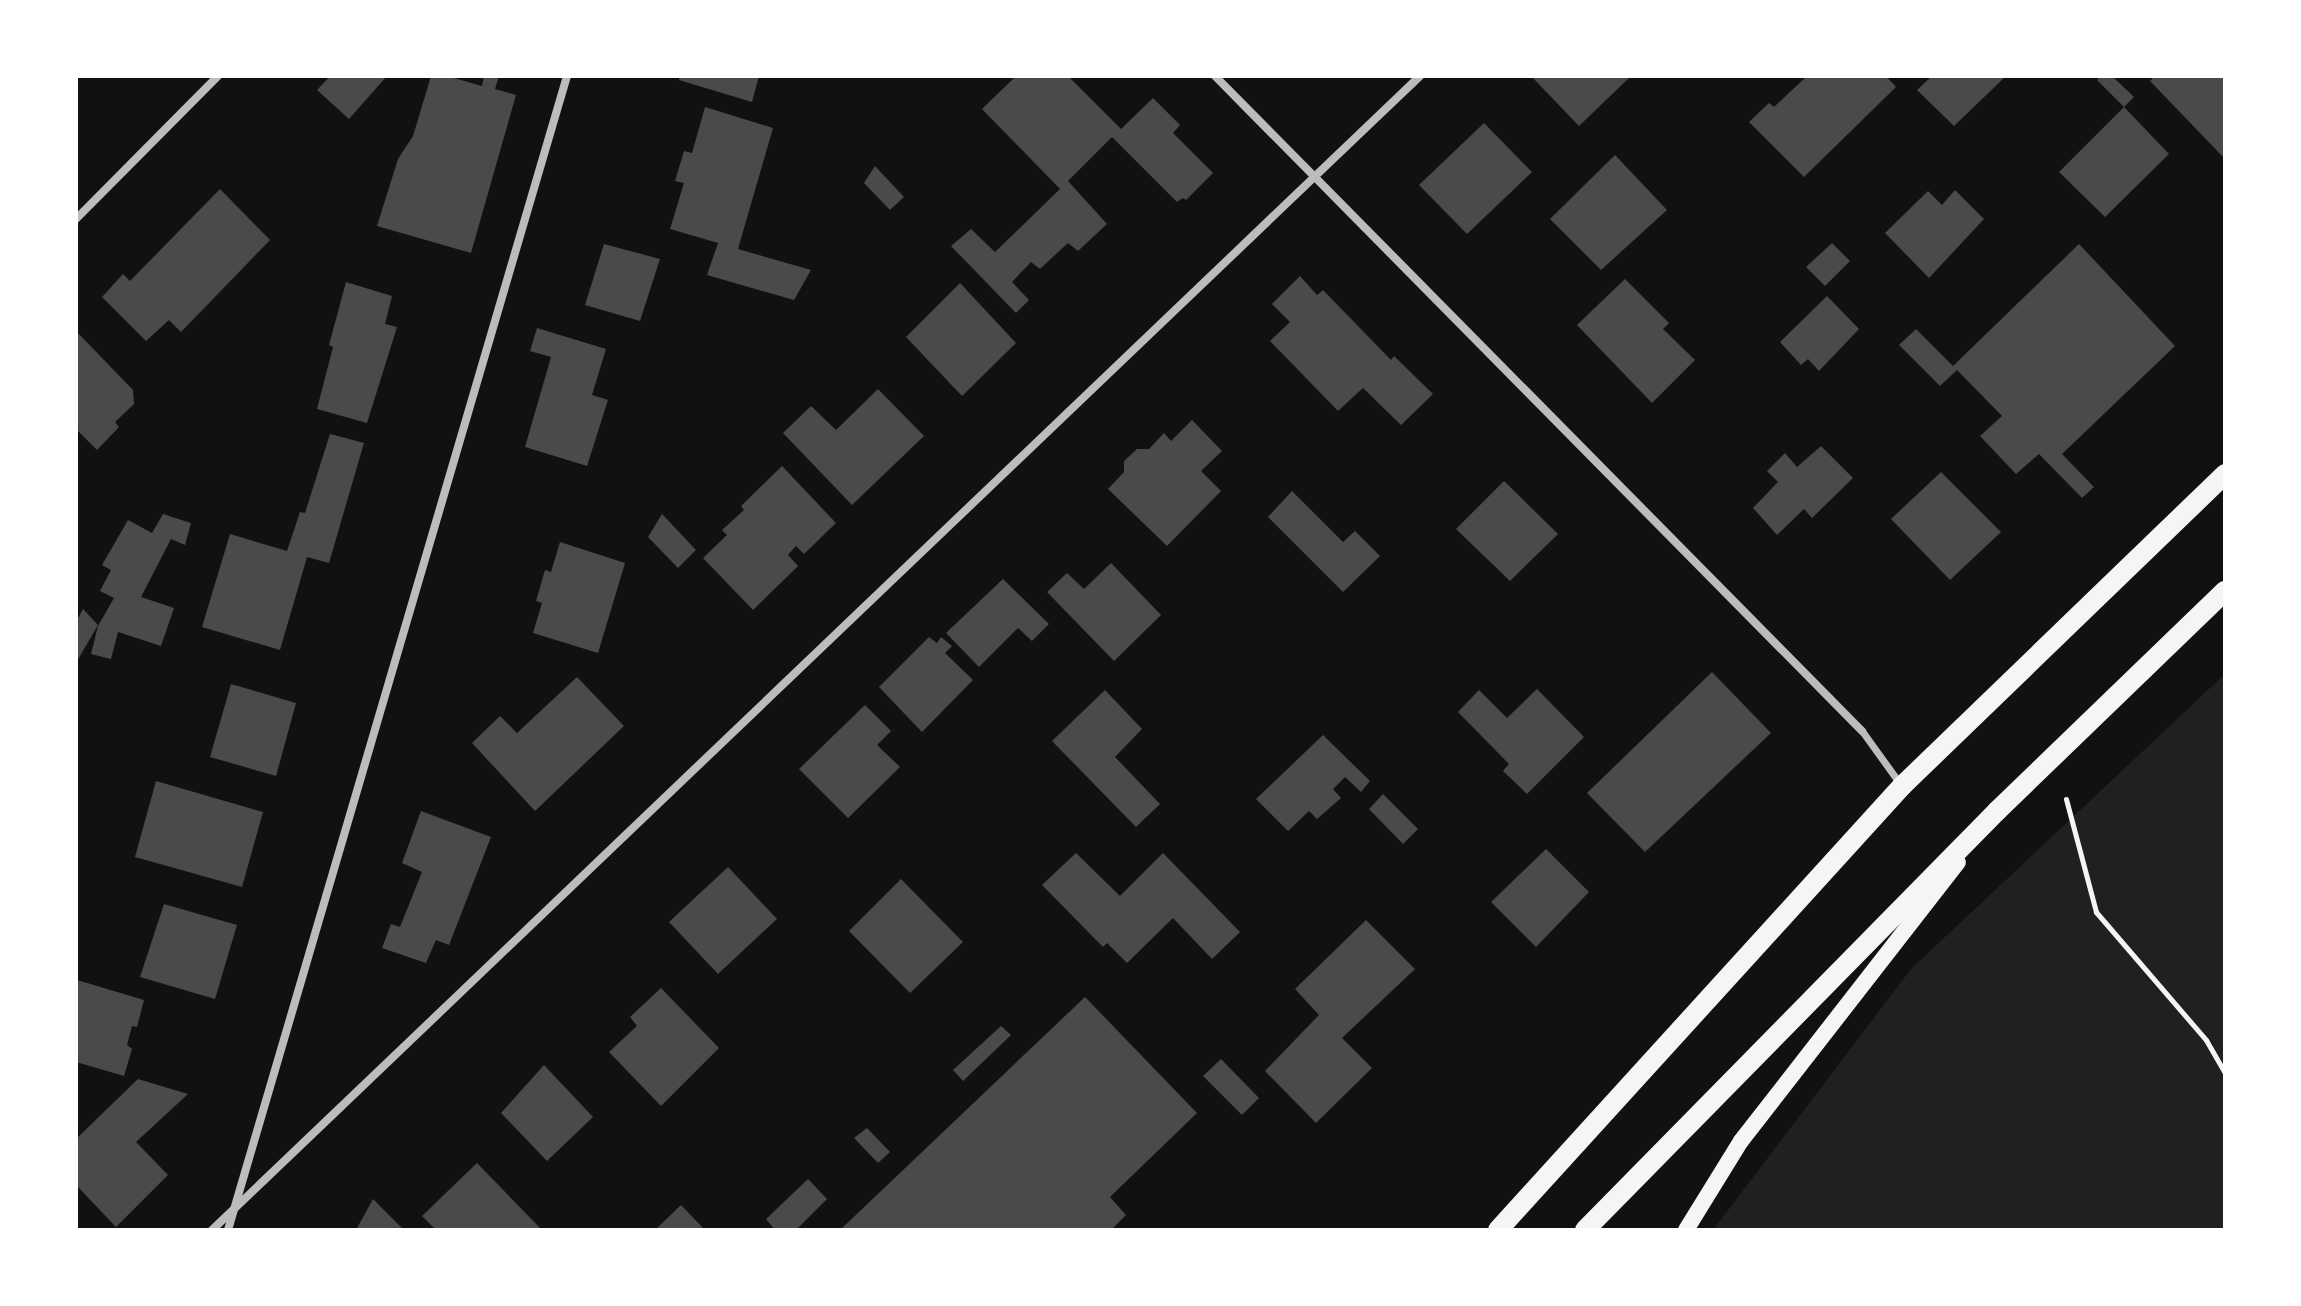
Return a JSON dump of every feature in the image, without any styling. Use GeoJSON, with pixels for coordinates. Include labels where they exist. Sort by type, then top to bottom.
{"type":"FeatureCollection","features":[{"type":"Feature","properties":{"kind":"main road"},"geometry":{"type":"LineString","coordinates":[[1498,1230],[1902,786],[2225,474]]}},
{"type":"Feature","properties":{"kind":"main road"},"geometry":{"type":"LineString","coordinates":[[1585,1230],[1997,811],[2225,591]]}},
{"type":"Feature","properties":{"kind":"main road"},"geometry":{"type":"LineString","coordinates":[[1686,1230],[1741,1141],[1997,811]]}},
{"type":"Feature","properties":{"kind":"street"},"geometry":{"type":"LineString","coordinates":[[76,219],[218,76]]}},
{"type":"Feature","properties":{"kind":"street"},"geometry":{"type":"LineString","coordinates":[[228,1230],[567,76]]}},
{"type":"Feature","properties":{"kind":"street"},"geometry":{"type":"LineString","coordinates":[[1215,76],[1862,731],[1902,786]]}},
{"type":"Feature","properties":{"kind":"street"},"geometry":{"type":"LineString","coordinates":[[212,1230],[1420,76]]}},
{"type":"Feature","properties":{"kind":"path"},"geometry":{"type":"LineString","coordinates":[[2055,757],[2096,912],[2206,1040],[2225,1073]]}},
{"type":"Feature","properties":{"kind":"shaded area"},"geometry":{"type":"Polygon","coordinates":[[[2225,674],[2225,1230],[1713,1230],[1911,969],[2225,674]]]}},
{"type":"Feature","properties":{"kind":"building"},"geometry":{"type":"Polygon","coordinates":[[[330,76],[387,76],[349,119],[317,90],[330,76]]]}},
{"type":"Feature","properties":{"kind":"building"},"geometry":{"type":"Polygon","coordinates":[[[431,76],[447,76],[482,86],[484,76],[499,76],[495,89],[516,95],[471,253],[377,226],[398,159],[413,136],[431,76]]]}},
{"type":"Feature","properties":{"kind":"building"},"geometry":{"type":"Polygon","coordinates":[[[680,76],[759,76],[752,102],[679,80],[680,76]]]}},
{"type":"Feature","properties":{"kind":"building"},"geometry":{"type":"Polygon","coordinates":[[[1016,76],[1068,76],[1121,129],[1153,98],[1180,125],[1173,133],[1213,173],[1186,200],[1183,198],[1177,202],[1112,137],[1068,181],[1107,224],[1078,251],[1068,243],[1040,269],[1031,262],[1012,282],[1029,300],[1016,313],[951,246],[971,229],[995,252],[1060,189],[982,109],[1016,76]]]}},
{"type":"Feature","properties":{"kind":"building"},"geometry":{"type":"Polygon","coordinates":[[[1531,76],[1631,76],[1579,126],[1531,76]]]}},
{"type":"Feature","properties":{"kind":"building"},"geometry":{"type":"Polygon","coordinates":[[[1807,76],[1886,76],[1896,87],[1804,177],[1749,122],[1769,103],[1774,107],[1807,76]]]}},
{"type":"Feature","properties":{"kind":"building"},"geometry":{"type":"Polygon","coordinates":[[[1932,76],[2006,76],[1954,126],[1917,90],[1932,76]]]}},
{"type":"Feature","properties":{"kind":"building"},"geometry":{"type":"Polygon","coordinates":[[[2101,76],[2112,76],[2134,97],[2124,107],[2097,80],[2101,76]]]}},
{"type":"Feature","properties":{"kind":"building"},"geometry":{"type":"Polygon","coordinates":[[[2155,76],[2225,76],[2225,159],[2150,81],[2155,76]]]}},
{"type":"Feature","properties":{"kind":"building"},"geometry":{"type":"Polygon","coordinates":[[[705,107],[773,128],[738,249],[811,270],[794,300],[707,275],[718,243],[670,229],[684,183],[675,181],[684,151],[692,153],[705,107]]]}},
{"type":"Feature","properties":{"kind":"building"},"geometry":{"type":"Polygon","coordinates":[[[2124,107],[2169,154],[2105,217],[2059,172],[2124,107]]]}},
{"type":"Feature","properties":{"kind":"building"},"geometry":{"type":"Polygon","coordinates":[[[1484,123],[1532,172],[1467,234],[1419,185],[1484,123]]]}},
{"type":"Feature","properties":{"kind":"building"},"geometry":{"type":"Polygon","coordinates":[[[1615,155],[1667,210],[1601,270],[1550,219],[1615,155]]]}},
{"type":"Feature","properties":{"kind":"building"},"geometry":{"type":"Polygon","coordinates":[[[875,166],[904,197],[890,210],[864,183],[875,166]]]}},
{"type":"Feature","properties":{"kind":"building"},"geometry":{"type":"Polygon","coordinates":[[[220,189],[270,240],[181,332],[169,320],[146,341],[102,297],[123,274],[130,281],[220,189]]]}},
{"type":"Feature","properties":{"kind":"building"},"geometry":{"type":"Polygon","coordinates":[[[1955,190],[1984,219],[1929,278],[1885,233],[1928,191],[1942,205],[1955,190]]]}},
{"type":"Feature","properties":{"kind":"building"},"geometry":{"type":"Polygon","coordinates":[[[1832,243],[1850,261],[1825,286],[1806,267],[1832,243]]]}},
{"type":"Feature","properties":{"kind":"building"},"geometry":{"type":"Polygon","coordinates":[[[604,244],[660,259],[640,321],[585,305],[604,244]]]}},
{"type":"Feature","properties":{"kind":"building"},"geometry":{"type":"Polygon","coordinates":[[[2079,244],[2175,346],[2062,454],[2094,487],[2082,498],[2039,454],[2016,474],[1980,436],[2002,416],[1957,370],[1940,386],[1899,345],[1916,329],[1953,366],[2079,244]]]}},
{"type":"Feature","properties":{"kind":"building"},"geometry":{"type":"Polygon","coordinates":[[[1300,276],[1317,295],[1323,290],[1391,360],[1394,356],[1433,394],[1401,425],[1363,388],[1338,411],[1270,341],[1290,322],[1272,304],[1300,276]]]}},
{"type":"Feature","properties":{"kind":"building"},"geometry":{"type":"Polygon","coordinates":[[[1625,279],[1669,323],[1663,329],[1695,360],[1652,403],[1577,325],[1625,279]]]}},
{"type":"Feature","properties":{"kind":"building"},"geometry":{"type":"Polygon","coordinates":[[[346,282],[392,296],[385,324],[397,327],[367,423],[317,409],[333,347],[329,345],[346,282]]]}},
{"type":"Feature","properties":{"kind":"building"},"geometry":{"type":"Polygon","coordinates":[[[960,283],[1016,343],[962,396],[906,337],[960,283]]]}},
{"type":"Feature","properties":{"kind":"building"},"geometry":{"type":"Polygon","coordinates":[[[1827,296],[1859,329],[1819,371],[1808,359],[1801,365],[1780,342],[1827,296]]]}},
{"type":"Feature","properties":{"kind":"building"},"geometry":{"type":"Polygon","coordinates":[[[537,328],[606,349],[592,395],[608,400],[587,466],[525,447],[551,357],[530,351],[537,328]]]}},
{"type":"Feature","properties":{"kind":"building"},"geometry":{"type":"Polygon","coordinates":[[[76,331],[133,390],[134,404],[115,422],[119,427],[97,450],[76,429],[76,331]]]}},
{"type":"Feature","properties":{"kind":"building"},"geometry":{"type":"Polygon","coordinates":[[[878,389],[924,436],[852,505],[783,433],[811,406],[836,430],[878,389]]]}},
{"type":"Feature","properties":{"kind":"building"},"geometry":{"type":"Polygon","coordinates":[[[1192,420],[1222,451],[1201,471],[1221,491],[1167,546],[1108,489],[1124,472],[1124,461],[1137,449],[1149,449],[1164,433],[1171,441],[1192,420]]]}},
{"type":"Feature","properties":{"kind":"building"},"geometry":{"type":"Polygon","coordinates":[[[330,434],[364,443],[329,563],[307,557],[280,650],[202,627],[230,534],[287,551],[300,512],[305,513],[330,434]]]}},
{"type":"Feature","properties":{"kind":"building"},"geometry":{"type":"Polygon","coordinates":[[[1821,446],[1853,478],[1812,518],[1804,509],[1777,535],[1753,508],[1778,482],[1767,471],[1785,453],[1797,467],[1821,446]]]}},
{"type":"Feature","properties":{"kind":"building"},"geometry":{"type":"Polygon","coordinates":[[[782,466],[836,523],[804,554],[796,546],[788,555],[798,566],[753,610],[703,558],[727,535],[722,530],[744,510],[741,506],[782,466]]]}},
{"type":"Feature","properties":{"kind":"building"},"geometry":{"type":"Polygon","coordinates":[[[1941,472],[2001,532],[1950,580],[1891,519],[1941,472]]]}},
{"type":"Feature","properties":{"kind":"building"},"geometry":{"type":"Polygon","coordinates":[[[1504,481],[1558,534],[1510,581],[1456,529],[1504,481]]]}},
{"type":"Feature","properties":{"kind":"building"},"geometry":{"type":"Polygon","coordinates":[[[1292,491],[1343,542],[1355,531],[1380,556],[1343,592],[1268,517],[1292,491]]]}},
{"type":"Feature","properties":{"kind":"building"},"geometry":{"type":"Polygon","coordinates":[[[163,514],[191,523],[185,545],[171,539],[141,597],[174,608],[161,646],[118,632],[111,659],[91,654],[98,626],[114,598],[100,591],[111,570],[102,565],[128,520],[152,533],[163,514]]]}},
{"type":"Feature","properties":{"kind":"building"},"geometry":{"type":"Polygon","coordinates":[[[662,514],[696,550],[678,568],[648,537],[662,514]]]}},
{"type":"Feature","properties":{"kind":"building"},"geometry":{"type":"Polygon","coordinates":[[[560,542],[625,563],[598,653],[533,633],[542,603],[536,601],[545,570],[551,572],[560,542]]]}},
{"type":"Feature","properties":{"kind":"building"},"geometry":{"type":"Polygon","coordinates":[[[1111,563],[1161,615],[1114,661],[1047,592],[1067,573],[1084,589],[1111,563]]]}},
{"type":"Feature","properties":{"kind":"building"},"geometry":{"type":"Polygon","coordinates":[[[1003,579],[1049,624],[1032,641],[1018,628],[979,667],[946,633],[1003,579]]]}},
{"type":"Feature","properties":{"kind":"building"},"geometry":{"type":"Polygon","coordinates":[[[83,609],[98,625],[76,663],[76,622],[83,609]]]}},
{"type":"Feature","properties":{"kind":"building"},"geometry":{"type":"Polygon","coordinates":[[[929,637],[937,643],[941,637],[952,646],[945,653],[973,680],[922,732],[879,687],[929,637]]]}},
{"type":"Feature","properties":{"kind":"building"},"geometry":{"type":"Polygon","coordinates":[[[1712,672],[1771,733],[1645,852],[1587,793],[1712,672]]]}},
{"type":"Feature","properties":{"kind":"building"},"geometry":{"type":"Polygon","coordinates":[[[577,677],[624,726],[535,811],[472,743],[500,716],[517,733],[577,677]]]}},
{"type":"Feature","properties":{"kind":"building"},"geometry":{"type":"Polygon","coordinates":[[[231,684],[296,703],[276,776],[210,757],[231,684]]]}},
{"type":"Feature","properties":{"kind":"building"},"geometry":{"type":"Polygon","coordinates":[[[1537,689],[1584,737],[1527,794],[1503,771],[1509,764],[1458,712],[1479,690],[1507,718],[1537,689]]]}},
{"type":"Feature","properties":{"kind":"building"},"geometry":{"type":"Polygon","coordinates":[[[1105,690],[1142,729],[1115,757],[1160,804],[1136,827],[1052,741],[1105,690]]]}},
{"type":"Feature","properties":{"kind":"building"},"geometry":{"type":"Polygon","coordinates":[[[865,705],[891,731],[877,745],[900,767],[848,818],[799,769],[865,705]]]}},
{"type":"Feature","properties":{"kind":"building"},"geometry":{"type":"Polygon","coordinates":[[[1323,735],[1370,781],[1361,792],[1345,777],[1333,789],[1341,798],[1317,819],[1309,811],[1288,831],[1256,799],[1323,735]]]}},
{"type":"Feature","properties":{"kind":"building"},"geometry":{"type":"Polygon","coordinates":[[[156,781],[263,812],[242,887],[135,857],[156,781]]]}},
{"type":"Feature","properties":{"kind":"building"},"geometry":{"type":"Polygon","coordinates":[[[1383,794],[1418,829],[1403,844],[1369,809],[1383,794]]]}},
{"type":"Feature","properties":{"kind":"building"},"geometry":{"type":"Polygon","coordinates":[[[421,811],[491,837],[449,945],[436,940],[426,963],[382,948],[391,924],[400,927],[422,872],[402,863],[421,811]]]}},
{"type":"Feature","properties":{"kind":"building"},"geometry":{"type":"Polygon","coordinates":[[[1546,849],[1589,892],[1536,947],[1491,902],[1546,849]]]}},
{"type":"Feature","properties":{"kind":"building"},"geometry":{"type":"Polygon","coordinates":[[[1076,853],[1120,896],[1163,853],[1240,932],[1212,959],[1173,918],[1127,963],[1107,943],[1103,947],[1042,885],[1076,853]]]}},
{"type":"Feature","properties":{"kind":"building"},"geometry":{"type":"Polygon","coordinates":[[[728,867],[777,919],[718,974],[669,922],[728,867]]]}},
{"type":"Feature","properties":{"kind":"building"},"geometry":{"type":"Polygon","coordinates":[[[901,879],[963,942],[910,993],[849,931],[901,879]]]}},
{"type":"Feature","properties":{"kind":"building"},"geometry":{"type":"Polygon","coordinates":[[[164,904],[237,925],[215,999],[140,977],[164,904]]]}},
{"type":"Feature","properties":{"kind":"building"},"geometry":{"type":"Polygon","coordinates":[[[1366,920],[1415,969],[1342,1038],[1372,1068],[1316,1123],[1265,1071],[1319,1015],[1295,989],[1366,920]]]}},
{"type":"Feature","properties":{"kind":"building"},"geometry":{"type":"Polygon","coordinates":[[[77,980],[144,1000],[137,1027],[132,1026],[127,1045],[132,1049],[124,1076],[76,1062],[77,980]]]}},
{"type":"Feature","properties":{"kind":"building"},"geometry":{"type":"Polygon","coordinates":[[[661,988],[719,1048],[661,1106],[609,1052],[637,1026],[630,1017],[661,988]]]}},
{"type":"Feature","properties":{"kind":"building"},"geometry":{"type":"Polygon","coordinates":[[[1085,997],[1197,1113],[1110,1197],[1126,1215],[1111,1230],[840,1230],[1085,997]]]}},
{"type":"Feature","properties":{"kind":"building"},"geometry":{"type":"Polygon","coordinates":[[[1001,1026],[1011,1035],[963,1081],[953,1070],[1001,1026]]]}},
{"type":"Feature","properties":{"kind":"building"},"geometry":{"type":"Polygon","coordinates":[[[1221,1059],[1259,1098],[1242,1115],[1203,1076],[1221,1059]]]}},
{"type":"Feature","properties":{"kind":"building"},"geometry":{"type":"Polygon","coordinates":[[[544,1065],[593,1117],[547,1161],[501,1113],[544,1065]]]}},
{"type":"Feature","properties":{"kind":"building"},"geometry":{"type":"Polygon","coordinates":[[[138,1079],[188,1094],[136,1142],[168,1175],[116,1227],[76,1185],[76,1139],[138,1079]]]}},
{"type":"Feature","properties":{"kind":"building"},"geometry":{"type":"Polygon","coordinates":[[[867,1128],[890,1152],[878,1163],[854,1138],[867,1128]]]}},
{"type":"Feature","properties":{"kind":"building"},"geometry":{"type":"Polygon","coordinates":[[[477,1163],[542,1230],[436,1230],[422,1216],[477,1163]]]}},
{"type":"Feature","properties":{"kind":"building"},"geometry":{"type":"Polygon","coordinates":[[[808,1179],[827,1199],[796,1230],[775,1230],[766,1219],[808,1179]]]}},
{"type":"Feature","properties":{"kind":"building"},"geometry":{"type":"Polygon","coordinates":[[[373,1199],[404,1230],[356,1230],[373,1199]]]}},
{"type":"Feature","properties":{"kind":"building"},"geometry":{"type":"Polygon","coordinates":[[[681,1205],[705,1230],[655,1230],[681,1205]]]}}]}
